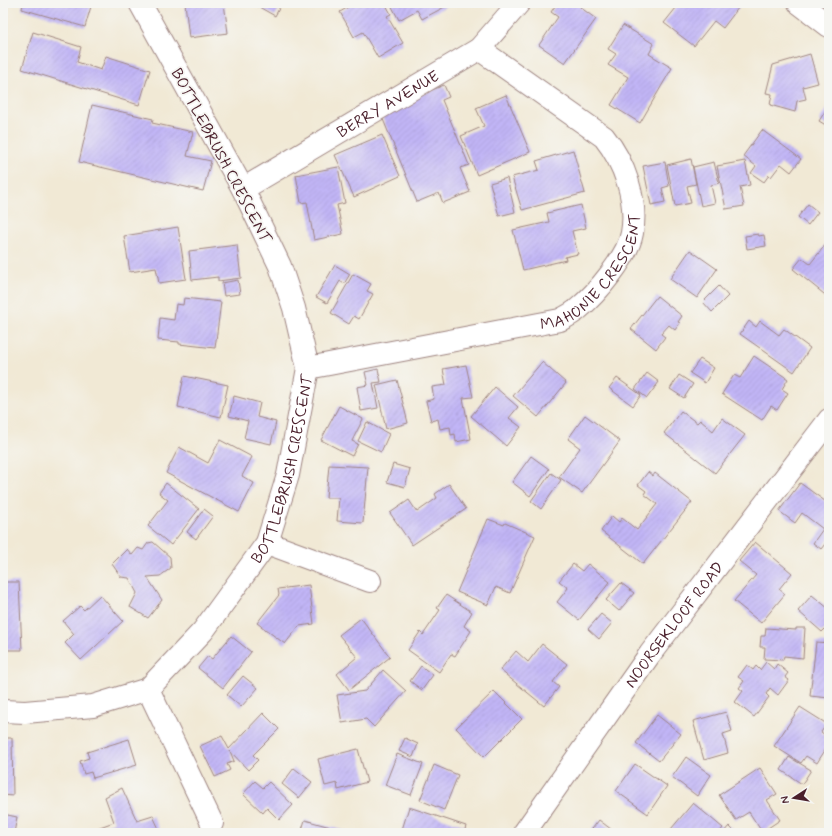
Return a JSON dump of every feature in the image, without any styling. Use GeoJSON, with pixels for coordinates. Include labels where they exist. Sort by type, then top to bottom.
{"type":"FeatureCollection","features":[{"type":"Feature","properties":{"kind":"street","name":"BOTTLEBRUSH CRESCENT"},"geometry":{"type":"LineString","coordinates":[[3,711],[25,712],[93,706],[148,689],[203,631],[267,543],[288,475],[308,368],[294,308],[280,266],[243,189],[140,3]]}},
{"type":"Feature","properties":{"kind":"street","name":"BERRY AVENUE"},"geometry":{"type":"LineString","coordinates":[[243,189],[480,49],[519,3]]}},
{"type":"Feature","properties":{"kind":"street"},"geometry":{"type":"LineString","coordinates":[[799,3],[826,16]]}},
{"type":"Feature","properties":{"kind":"street","name":"MAHONIE CRESCENT"},"geometry":{"type":"LineString","coordinates":[[308,368],[560,320],[576,311],[591,298],[626,250],[632,234],[634,214],[630,192],[620,163],[604,136],[480,49]]}},
{"type":"Feature","properties":{"kind":"street","name":"NOORSEKLOOF ROAD"},"geometry":{"type":"LineString","coordinates":[[524,833],[650,654],[829,420]]}},
{"type":"Feature","properties":{"kind":"street"},"geometry":{"type":"LineString","coordinates":[[267,543],[370,581]]}},
{"type":"Feature","properties":{"kind":"street"},"geometry":{"type":"LineString","coordinates":[[148,689],[212,823]]}},
{"type":"Feature","properties":{"kind":"building"},"geometry":{"type":"Polygon","coordinates":[[[23,3],[92,3],[85,27],[22,9],[23,3]]]}},
{"type":"Feature","properties":{"kind":"building"},"geometry":{"type":"Polygon","coordinates":[[[185,3],[224,3],[228,33],[189,38],[185,3]]]}},
{"type":"Feature","properties":{"kind":"building"},"geometry":{"type":"Polygon","coordinates":[[[252,3],[282,3],[275,16],[252,3]]]}},
{"type":"Feature","properties":{"kind":"building"},"geometry":{"type":"Polygon","coordinates":[[[355,3],[385,3],[391,14],[387,16],[403,43],[378,58],[363,32],[354,37],[340,12],[355,3]]]}},
{"type":"Feature","properties":{"kind":"building"},"geometry":{"type":"Polygon","coordinates":[[[390,3],[452,3],[422,19],[417,10],[399,20],[390,3]]]}},
{"type":"Feature","properties":{"kind":"building"},"geometry":{"type":"Polygon","coordinates":[[[557,3],[583,3],[580,7],[596,19],[565,63],[539,45],[558,17],[551,12],[557,3]]]}},
{"type":"Feature","properties":{"kind":"building"},"geometry":{"type":"Polygon","coordinates":[[[680,3],[742,3],[723,28],[714,21],[694,46],[664,23],[680,3]]]}},
{"type":"Feature","properties":{"kind":"building"},"geometry":{"type":"Polygon","coordinates":[[[623,25],[654,44],[649,54],[672,68],[640,123],[611,105],[628,77],[608,65],[616,54],[608,49],[623,25]]]}},
{"type":"Feature","properties":{"kind":"building"},"geometry":{"type":"Polygon","coordinates":[[[33,32],[81,47],[77,62],[101,70],[106,56],[150,70],[139,105],[22,69],[33,32]]]}},
{"type":"Feature","properties":{"kind":"building"},"geometry":{"type":"Polygon","coordinates":[[[810,54],[818,83],[803,87],[806,99],[797,101],[795,112],[770,105],[772,94],[766,93],[773,65],[810,54]]]}},
{"type":"Feature","properties":{"kind":"building"},"geometry":{"type":"Polygon","coordinates":[[[444,85],[449,97],[442,100],[469,165],[460,168],[470,192],[443,203],[439,193],[417,202],[380,112],[444,85]]]}},
{"type":"Feature","properties":{"kind":"building"},"geometry":{"type":"Polygon","coordinates":[[[506,95],[530,152],[477,175],[461,136],[484,126],[476,108],[506,95]]]}},
{"type":"Feature","properties":{"kind":"building"},"geometry":{"type":"Polygon","coordinates":[[[92,105],[153,119],[152,123],[193,132],[187,156],[211,161],[203,191],[79,162],[92,105]]]}},
{"type":"Feature","properties":{"kind":"building"},"geometry":{"type":"Polygon","coordinates":[[[829,105],[829,127],[819,121],[829,105]]]}},
{"type":"Feature","properties":{"kind":"building"},"geometry":{"type":"Polygon","coordinates":[[[762,130],[801,159],[791,172],[781,164],[771,177],[769,175],[764,182],[751,173],[756,166],[743,156],[762,130]]]}},
{"type":"Feature","properties":{"kind":"building"},"geometry":{"type":"Polygon","coordinates":[[[382,135],[400,176],[354,197],[335,155],[382,135]]]}},
{"type":"Feature","properties":{"kind":"building"},"geometry":{"type":"Polygon","coordinates":[[[573,150],[585,193],[522,210],[512,177],[539,170],[536,161],[573,150]]]}},
{"type":"Feature","properties":{"kind":"building"},"geometry":{"type":"Polygon","coordinates":[[[691,159],[696,184],[687,186],[691,203],[675,206],[667,165],[691,159]]]}},
{"type":"Feature","properties":{"kind":"building"},"geometry":{"type":"Polygon","coordinates":[[[745,161],[750,185],[740,187],[744,206],[726,209],[717,166],[745,161]]]}},
{"type":"Feature","properties":{"kind":"building"},"geometry":{"type":"Polygon","coordinates":[[[665,162],[669,186],[662,188],[665,202],[651,205],[643,166],[665,162]]]}},
{"type":"Feature","properties":{"kind":"building"},"geometry":{"type":"Polygon","coordinates":[[[714,162],[719,183],[711,185],[715,203],[701,206],[693,167],[714,162]]]}},
{"type":"Feature","properties":{"kind":"building"},"geometry":{"type":"Polygon","coordinates":[[[338,167],[345,203],[337,205],[343,234],[314,240],[307,202],[301,203],[296,175],[338,167]]]}},
{"type":"Feature","properties":{"kind":"building"},"geometry":{"type":"Polygon","coordinates":[[[507,178],[515,212],[499,216],[490,183],[507,178]]]}},
{"type":"Feature","properties":{"kind":"building"},"geometry":{"type":"Polygon","coordinates":[[[808,204],[818,212],[808,225],[798,217],[808,204]]]}},
{"type":"Feature","properties":{"kind":"building"},"geometry":{"type":"Polygon","coordinates":[[[581,205],[586,228],[572,231],[578,254],[565,257],[566,260],[523,270],[513,230],[549,222],[547,213],[581,205]]]}},
{"type":"Feature","properties":{"kind":"building"},"geometry":{"type":"Polygon","coordinates":[[[178,227],[186,279],[159,283],[156,268],[130,272],[124,236],[178,227]]]}},
{"type":"Feature","properties":{"kind":"building"},"geometry":{"type":"Polygon","coordinates":[[[758,234],[759,236],[764,235],[766,246],[747,249],[745,236],[758,234]]]}},
{"type":"Feature","properties":{"kind":"building"},"geometry":{"type":"Polygon","coordinates":[[[826,244],[829,246],[829,298],[793,269],[802,258],[810,264],[826,244]]]}},
{"type":"Feature","properties":{"kind":"building"},"geometry":{"type":"Polygon","coordinates":[[[237,245],[241,278],[218,281],[218,277],[192,280],[189,251],[237,245]]]}},
{"type":"Feature","properties":{"kind":"building"},"geometry":{"type":"Polygon","coordinates":[[[690,250],[717,269],[697,298],[670,279],[690,250]]]}},
{"type":"Feature","properties":{"kind":"building"},"geometry":{"type":"Polygon","coordinates":[[[335,265],[350,274],[344,284],[340,281],[327,303],[316,297],[335,265]]]}},
{"type":"Feature","properties":{"kind":"building"},"geometry":{"type":"Polygon","coordinates":[[[353,274],[371,284],[367,291],[373,294],[359,319],[354,316],[349,324],[331,313],[353,274]]]}},
{"type":"Feature","properties":{"kind":"building"},"geometry":{"type":"Polygon","coordinates":[[[238,280],[240,294],[224,296],[222,283],[238,280]]]}},
{"type":"Feature","properties":{"kind":"building"},"geometry":{"type":"Polygon","coordinates":[[[719,286],[728,296],[712,312],[703,302],[719,286]]]}},
{"type":"Feature","properties":{"kind":"building"},"geometry":{"type":"Polygon","coordinates":[[[657,296],[682,316],[678,322],[680,323],[675,330],[669,325],[661,334],[665,337],[656,349],[631,329],[657,296]]]}},
{"type":"Feature","properties":{"kind":"building"},"geometry":{"type":"Polygon","coordinates":[[[184,298],[221,302],[215,348],[158,340],[160,318],[174,320],[176,304],[183,305],[184,298]]]}},
{"type":"Feature","properties":{"kind":"building"},"geometry":{"type":"Polygon","coordinates":[[[749,321],[756,327],[760,321],[779,335],[784,329],[810,348],[794,372],[740,334],[749,321]]]}},
{"type":"Feature","properties":{"kind":"building"},"geometry":{"type":"Polygon","coordinates":[[[754,356],[788,379],[782,389],[788,393],[777,410],[771,406],[762,420],[722,394],[734,375],[740,378],[754,356]]]}},
{"type":"Feature","properties":{"kind":"building"},"geometry":{"type":"Polygon","coordinates":[[[700,359],[714,368],[705,383],[690,373],[700,359]]]}},
{"type":"Feature","properties":{"kind":"building"},"geometry":{"type":"Polygon","coordinates":[[[542,362],[566,383],[538,417],[513,396],[542,362]]]}},
{"type":"Feature","properties":{"kind":"building"},"geometry":{"type":"Polygon","coordinates":[[[466,365],[473,397],[463,398],[471,439],[456,442],[455,434],[451,435],[450,427],[440,429],[438,419],[431,421],[426,401],[434,399],[432,387],[446,385],[443,369],[466,365]]]}},
{"type":"Feature","properties":{"kind":"building"},"geometry":{"type":"Polygon","coordinates":[[[378,369],[381,382],[373,383],[378,408],[361,411],[357,387],[368,385],[365,372],[378,369]]]}},
{"type":"Feature","properties":{"kind":"building"},"geometry":{"type":"Polygon","coordinates":[[[647,373],[659,382],[647,398],[635,389],[647,373]]]}},
{"type":"Feature","properties":{"kind":"building"},"geometry":{"type":"Polygon","coordinates":[[[679,375],[693,384],[684,398],[670,389],[679,375]]]}},
{"type":"Feature","properties":{"kind":"building"},"geometry":{"type":"Polygon","coordinates":[[[184,376],[228,385],[221,417],[178,407],[184,376]]]}},
{"type":"Feature","properties":{"kind":"building"},"geometry":{"type":"Polygon","coordinates":[[[617,378],[641,395],[633,406],[609,388],[617,378]]]}},
{"type":"Feature","properties":{"kind":"building"},"geometry":{"type":"Polygon","coordinates":[[[397,380],[408,423],[386,429],[376,385],[397,380]]]}},
{"type":"Feature","properties":{"kind":"building"},"geometry":{"type":"Polygon","coordinates":[[[495,387],[518,407],[509,418],[521,427],[506,446],[471,416],[495,387]]]}},
{"type":"Feature","properties":{"kind":"building"},"geometry":{"type":"Polygon","coordinates":[[[234,396],[260,403],[257,417],[276,422],[271,444],[244,438],[248,421],[229,416],[234,396]]]}},
{"type":"Feature","properties":{"kind":"building"},"geometry":{"type":"Polygon","coordinates":[[[339,406],[363,419],[352,441],[358,444],[352,456],[321,440],[339,406]]]}},
{"type":"Feature","properties":{"kind":"building"},"geometry":{"type":"Polygon","coordinates":[[[681,411],[697,423],[700,420],[713,431],[722,418],[745,435],[715,473],[664,433],[681,411]]]}},
{"type":"Feature","properties":{"kind":"building"},"geometry":{"type":"Polygon","coordinates":[[[585,415],[620,441],[582,493],[559,477],[580,448],[568,439],[585,415]]]}},
{"type":"Feature","properties":{"kind":"building"},"geometry":{"type":"Polygon","coordinates":[[[367,422],[389,434],[381,452],[358,441],[367,422]]]}},
{"type":"Feature","properties":{"kind":"building"},"geometry":{"type":"Polygon","coordinates":[[[220,440],[252,457],[242,476],[254,483],[239,512],[166,473],[179,447],[208,463],[220,440]]]}},
{"type":"Feature","properties":{"kind":"building"},"geometry":{"type":"Polygon","coordinates":[[[531,456],[549,469],[530,496],[512,482],[531,456]]]}},
{"type":"Feature","properties":{"kind":"building"},"geometry":{"type":"Polygon","coordinates":[[[393,464],[410,469],[405,487],[387,482],[393,464]]]}},
{"type":"Feature","properties":{"kind":"building"},"geometry":{"type":"Polygon","coordinates":[[[329,465],[368,467],[363,523],[337,521],[339,498],[326,498],[329,465]]]}},
{"type":"Feature","properties":{"kind":"building"},"geometry":{"type":"Polygon","coordinates":[[[648,472],[653,476],[655,473],[692,502],[643,564],[601,531],[612,516],[619,522],[622,518],[637,530],[657,504],[644,494],[646,491],[638,485],[648,472]]]}},
{"type":"Feature","properties":{"kind":"building"},"geometry":{"type":"Polygon","coordinates":[[[551,473],[561,480],[541,509],[531,501],[551,473]]]}},
{"type":"Feature","properties":{"kind":"building"},"geometry":{"type":"Polygon","coordinates":[[[166,483],[199,509],[171,545],[148,526],[168,500],[159,493],[166,483]]]}},
{"type":"Feature","properties":{"kind":"building"},"geometry":{"type":"Polygon","coordinates":[[[800,483],[829,504],[829,539],[821,549],[813,543],[823,529],[802,513],[795,523],[779,511],[800,483]]]}},
{"type":"Feature","properties":{"kind":"building"},"geometry":{"type":"Polygon","coordinates":[[[449,484],[466,509],[412,545],[390,513],[409,500],[417,512],[437,498],[435,494],[449,484]]]}},
{"type":"Feature","properties":{"kind":"building"},"geometry":{"type":"Polygon","coordinates":[[[204,509],[213,516],[196,539],[187,532],[204,509]]]}},
{"type":"Feature","properties":{"kind":"building"},"geometry":{"type":"Polygon","coordinates":[[[488,519],[504,525],[505,523],[535,536],[510,593],[496,587],[488,605],[457,592],[488,519]]]}},
{"type":"Feature","properties":{"kind":"building"},"geometry":{"type":"Polygon","coordinates":[[[153,542],[170,557],[171,568],[160,576],[147,577],[162,600],[148,618],[130,607],[137,593],[129,578],[121,577],[112,564],[127,549],[132,555],[138,548],[143,550],[148,543],[153,542]]]}},
{"type":"Feature","properties":{"kind":"building"},"geometry":{"type":"Polygon","coordinates":[[[755,542],[792,573],[779,589],[785,594],[761,623],[734,601],[756,575],[739,561],[755,542]]]}},
{"type":"Feature","properties":{"kind":"building"},"geometry":{"type":"Polygon","coordinates":[[[573,564],[582,571],[588,564],[610,582],[579,620],[557,602],[568,588],[559,581],[573,564]]]}},
{"type":"Feature","properties":{"kind":"building"},"geometry":{"type":"Polygon","coordinates":[[[3,582],[19,582],[22,650],[3,650],[3,582]]]}},
{"type":"Feature","properties":{"kind":"building"},"geometry":{"type":"Polygon","coordinates":[[[621,583],[634,593],[619,611],[606,600],[621,583]]]}},
{"type":"Feature","properties":{"kind":"building"},"geometry":{"type":"Polygon","coordinates":[[[309,585],[314,624],[299,626],[285,644],[257,623],[279,595],[278,589],[309,585]]]}},
{"type":"Feature","properties":{"kind":"building"},"geometry":{"type":"Polygon","coordinates":[[[100,595],[123,621],[81,660],[65,643],[74,634],[63,621],[80,606],[84,610],[100,595]]]}},
{"type":"Feature","properties":{"kind":"building"},"geometry":{"type":"Polygon","coordinates":[[[446,595],[472,612],[464,626],[471,631],[455,656],[451,654],[439,672],[408,650],[420,632],[423,635],[440,610],[437,608],[446,595]]]}},
{"type":"Feature","properties":{"kind":"building"},"geometry":{"type":"Polygon","coordinates":[[[812,595],[829,609],[829,632],[825,629],[822,632],[798,611],[812,595]]]}},
{"type":"Feature","properties":{"kind":"building"},"geometry":{"type":"Polygon","coordinates":[[[601,614],[612,623],[599,639],[588,629],[601,614]]]}},
{"type":"Feature","properties":{"kind":"building"},"geometry":{"type":"Polygon","coordinates":[[[361,618],[390,657],[349,690],[337,674],[357,657],[339,635],[361,618]]]}},
{"type":"Feature","properties":{"kind":"building"},"geometry":{"type":"Polygon","coordinates":[[[766,628],[796,630],[796,628],[805,628],[803,658],[784,656],[783,660],[764,659],[765,647],[760,647],[761,636],[765,636],[766,628]]]}},
{"type":"Feature","properties":{"kind":"building"},"geometry":{"type":"Polygon","coordinates":[[[231,636],[251,652],[223,688],[198,668],[208,656],[212,659],[231,636]]]}},
{"type":"Feature","properties":{"kind":"building"},"geometry":{"type":"Polygon","coordinates":[[[816,642],[829,643],[829,698],[810,696],[816,642]]]}},
{"type":"Feature","properties":{"kind":"building"},"geometry":{"type":"Polygon","coordinates":[[[542,644],[567,664],[553,682],[559,687],[544,706],[500,670],[516,651],[528,662],[542,644]]]}},
{"type":"Feature","properties":{"kind":"building"},"geometry":{"type":"Polygon","coordinates":[[[766,662],[774,669],[777,664],[788,673],[785,677],[789,680],[778,695],[770,688],[766,694],[769,697],[754,717],[735,702],[743,691],[739,688],[744,681],[738,677],[747,665],[753,670],[756,666],[760,670],[766,662]]]}},
{"type":"Feature","properties":{"kind":"building"},"geometry":{"type":"Polygon","coordinates":[[[421,666],[433,675],[422,690],[410,681],[421,666]]]}},
{"type":"Feature","properties":{"kind":"building"},"geometry":{"type":"Polygon","coordinates":[[[383,670],[406,691],[374,727],[366,719],[342,723],[337,695],[365,691],[383,670]]]}},
{"type":"Feature","properties":{"kind":"building"},"geometry":{"type":"Polygon","coordinates":[[[243,676],[258,688],[241,707],[227,695],[243,676]]]}},
{"type":"Feature","properties":{"kind":"building"},"geometry":{"type":"Polygon","coordinates":[[[494,691],[522,719],[484,757],[456,728],[494,691]]]}},
{"type":"Feature","properties":{"kind":"building"},"geometry":{"type":"Polygon","coordinates":[[[800,707],[827,724],[821,732],[829,738],[829,744],[817,763],[806,756],[801,763],[774,746],[800,707]]]}},
{"type":"Feature","properties":{"kind":"building"},"geometry":{"type":"Polygon","coordinates":[[[726,712],[732,731],[723,734],[728,753],[704,760],[693,721],[726,712]]]}},
{"type":"Feature","properties":{"kind":"building"},"geometry":{"type":"Polygon","coordinates":[[[263,713],[279,729],[253,755],[258,760],[248,770],[230,751],[234,761],[227,764],[230,770],[215,777],[200,746],[222,736],[229,749],[263,713]]]}},
{"type":"Feature","properties":{"kind":"building"},"geometry":{"type":"Polygon","coordinates":[[[657,715],[681,734],[659,761],[636,743],[657,715]]]}},
{"type":"Feature","properties":{"kind":"building"},"geometry":{"type":"Polygon","coordinates":[[[3,738],[12,738],[13,796],[3,795],[3,738]]]}},
{"type":"Feature","properties":{"kind":"building"},"geometry":{"type":"Polygon","coordinates":[[[405,738],[418,744],[413,757],[399,751],[405,738]]]}},
{"type":"Feature","properties":{"kind":"building"},"geometry":{"type":"Polygon","coordinates":[[[129,739],[137,765],[93,778],[91,772],[84,774],[80,761],[89,758],[87,752],[129,739]]]}},
{"type":"Feature","properties":{"kind":"building"},"geometry":{"type":"Polygon","coordinates":[[[358,749],[367,782],[338,790],[337,783],[325,786],[318,759],[358,749]]]}},
{"type":"Feature","properties":{"kind":"building"},"geometry":{"type":"Polygon","coordinates":[[[397,754],[423,764],[411,795],[385,785],[397,754]]]}},
{"type":"Feature","properties":{"kind":"building"},"geometry":{"type":"Polygon","coordinates":[[[686,757],[711,775],[697,796],[672,777],[686,757]]]}},
{"type":"Feature","properties":{"kind":"building"},"geometry":{"type":"Polygon","coordinates":[[[789,757],[811,770],[802,784],[781,770],[789,757]]]}},
{"type":"Feature","properties":{"kind":"building"},"geometry":{"type":"Polygon","coordinates":[[[635,764],[667,786],[648,814],[616,791],[635,764]]]}},
{"type":"Feature","properties":{"kind":"building"},"geometry":{"type":"Polygon","coordinates":[[[434,765],[458,775],[444,810],[420,800],[434,765]]]}},
{"type":"Feature","properties":{"kind":"building"},"geometry":{"type":"Polygon","coordinates":[[[294,768],[312,782],[299,798],[282,784],[294,768]]]}},
{"type":"Feature","properties":{"kind":"building"},"geometry":{"type":"Polygon","coordinates":[[[760,768],[777,794],[767,800],[780,820],[762,832],[749,812],[736,820],[719,795],[760,768]]]}},
{"type":"Feature","properties":{"kind":"building"},"geometry":{"type":"Polygon","coordinates":[[[255,781],[263,788],[269,782],[293,805],[279,820],[267,808],[263,813],[243,794],[255,781]]]}},
{"type":"Feature","properties":{"kind":"building"},"geometry":{"type":"Polygon","coordinates":[[[122,788],[137,821],[153,816],[161,833],[99,833],[97,828],[114,822],[105,797],[122,788]]]}},
{"type":"Feature","properties":{"kind":"building"},"geometry":{"type":"Polygon","coordinates":[[[693,803],[723,828],[719,833],[676,833],[671,829],[693,803]]]}},
{"type":"Feature","properties":{"kind":"building"},"geometry":{"type":"Polygon","coordinates":[[[409,807],[466,826],[464,833],[401,833],[409,807]]]}},
{"type":"Feature","properties":{"kind":"building"},"geometry":{"type":"Polygon","coordinates":[[[3,814],[17,817],[14,833],[3,833],[3,814]]]}},
{"type":"Feature","properties":{"kind":"building"},"geometry":{"type":"Polygon","coordinates":[[[305,820],[352,833],[301,833],[305,820]]]}},
{"type":"Feature","properties":{"kind":"building"},"geometry":{"type":"Polygon","coordinates":[[[599,820],[616,833],[589,833],[599,820]]]}},
{"type":"Feature","properties":{"kind":"building"},"geometry":{"type":"Polygon","coordinates":[[[729,826],[736,833],[723,833],[729,826]]]}}]}
